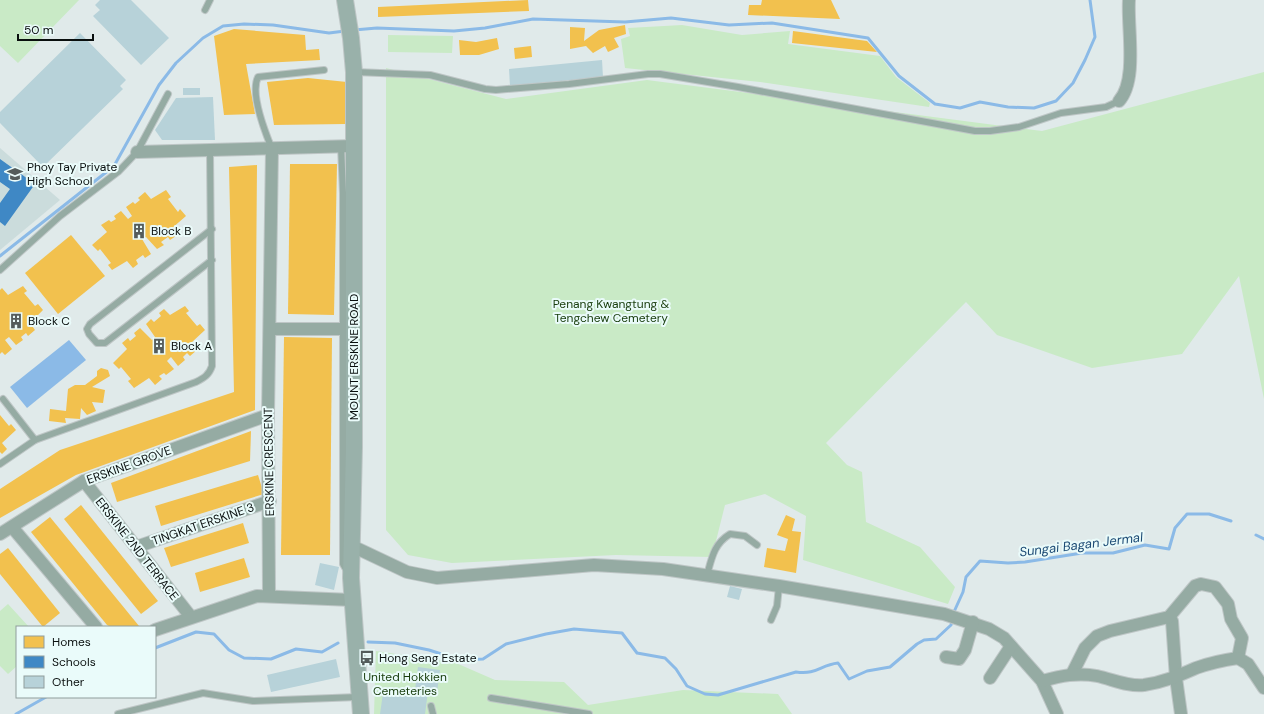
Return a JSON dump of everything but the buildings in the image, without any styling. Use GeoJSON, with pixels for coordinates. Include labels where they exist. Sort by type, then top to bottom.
{"type":"FeatureCollection","features":[{"type":"Feature","properties":{"kind":"main road","name":"MOUNT ERSKINE ROAD"},"geometry":{"type":"LineString","coordinates":[[345,0],[349,21],[354,72],[348,146],[348,329],[354,447],[351,578],[358,697],[361,714]]}},
{"type":"Feature","properties":{"kind":"street"},"geometry":{"type":"LineString","coordinates":[[1119,101],[1126,90],[1128,75],[1130,42],[1129,0]]}},
{"type":"Feature","properties":{"kind":"street"},"geometry":{"type":"LineString","coordinates":[[137,152],[348,146]]}},
{"type":"Feature","properties":{"kind":"street","name":"ERSKINE CRESCENT"},"geometry":{"type":"LineString","coordinates":[[269,596],[270,501],[268,415],[272,149]]}},
{"type":"Feature","properties":{"kind":"street"},"geometry":{"type":"LineString","coordinates":[[270,329],[348,329]]}},
{"type":"Feature","properties":{"kind":"street","name":"ERSKINE GROVE"},"geometry":{"type":"LineString","coordinates":[[0,534],[84,481],[268,415]]}},
{"type":"Feature","properties":{"kind":"street","name":"ERSKINE 2ND TERRACE"},"geometry":{"type":"LineString","coordinates":[[84,481],[191,617]]}},
{"type":"Feature","properties":{"kind":"street","name":"TINGKAT ERSKINE 3"},"geometry":{"type":"LineString","coordinates":[[136,547],[270,501]]}},
{"type":"Feature","properties":{"kind":"street"},"geometry":{"type":"LineString","coordinates":[[12,527],[95,626]]}},
{"type":"Feature","properties":{"kind":"street"},"geometry":{"type":"LineString","coordinates":[[352,546],[406,572],[437,578],[594,565],[663,569],[779,586],[961,618],[989,629],[1011,646],[1042,681],[1057,714]]}},
{"type":"Feature","properties":{"kind":"street"},"geometry":{"type":"LineString","coordinates":[[1072,674],[1085,648],[1097,636],[1110,631],[1169,617],[1195,586],[1201,584],[1215,587],[1228,604],[1231,619],[1242,638],[1238,658]]}},
{"type":"Feature","properties":{"kind":"street"},"geometry":{"type":"LineString","coordinates":[[156,630],[254,596],[352,600]]}},
{"type":"Feature","properties":{"kind":"street"},"geometry":{"type":"LineString","coordinates":[[1169,617],[1172,621],[1176,678],[1181,714]]}},
{"type":"Feature","properties":{"kind":"street"},"geometry":{"type":"LineString","coordinates":[[946,657],[959,659],[965,650],[973,622]]}},
{"type":"Feature","properties":{"kind":"street"},"geometry":{"type":"LineString","coordinates":[[990,678],[1011,646]]}},
{"type":"Feature","properties":{"kind":"street"},"geometry":{"type":"LineString","coordinates":[[1042,681],[1072,674],[1096,676],[1126,684],[1142,685],[1176,678],[1197,668],[1218,661],[1238,658],[1248,664],[1264,688]]}},
{"type":"Feature","properties":{"kind":"lane"},"geometry":{"type":"LineString","coordinates":[[204,10],[210,0]]}},
{"type":"Feature","properties":{"kind":"lane"},"geometry":{"type":"LineString","coordinates":[[272,149],[263,125],[259,106],[255,82],[258,77],[324,70]]}},
{"type":"Feature","properties":{"kind":"lane"},"geometry":{"type":"LineString","coordinates":[[354,72],[430,75],[485,89],[496,90],[529,88],[648,74],[660,74],[975,131],[990,131],[1019,127],[1061,113],[1106,107],[1119,101]]}},
{"type":"Feature","properties":{"kind":"lane"},"geometry":{"type":"LineString","coordinates":[[0,270],[60,216],[119,171],[137,152],[168,94]]}},
{"type":"Feature","properties":{"kind":"lane"},"geometry":{"type":"LineString","coordinates":[[0,464],[35,440],[205,377],[210,372],[212,366],[212,229],[210,151]]}},
{"type":"Feature","properties":{"kind":"lane"},"geometry":{"type":"LineString","coordinates":[[212,229],[90,324],[87,329],[88,334],[96,343],[105,343],[212,260]]}},
{"type":"Feature","properties":{"kind":"lane"},"geometry":{"type":"LineString","coordinates":[[348,329],[343,564],[351,578]]}},
{"type":"Feature","properties":{"kind":"lane"},"geometry":{"type":"LineString","coordinates":[[3,399],[35,440]]}},
{"type":"Feature","properties":{"kind":"lane"},"geometry":{"type":"LineString","coordinates":[[707,575],[715,548],[720,540],[730,534],[745,536],[757,545]]}},
{"type":"Feature","properties":{"kind":"lane"},"geometry":{"type":"LineString","coordinates":[[771,620],[777,606],[779,586]]}},
{"type":"Feature","properties":{"kind":"lane"},"geometry":{"type":"LineString","coordinates":[[118,714],[203,693],[253,701],[358,697]]}},
{"type":"Feature","properties":{"kind":"lane"},"geometry":{"type":"LineString","coordinates":[[491,698],[589,714]]}},
{"type":"Feature","properties":{"kind":"lane"},"geometry":{"type":"LineString","coordinates":[[431,706],[433,714]]}},
{"type":"Feature","properties":{"kind":"shaded area","name":"Phoy Tay Private High School"},"geometry":{"type":"Polygon","coordinates":[[[0,148],[60,200],[0,250],[0,148]]]}},
{"type":"Feature","properties":{"kind":"green space"},"geometry":{"type":"Polygon","coordinates":[[[0,0],[79,0],[18,63],[0,46],[0,0]]]}},
{"type":"Feature","properties":{"kind":"green space"},"geometry":{"type":"Polygon","coordinates":[[[682,25],[742,35],[790,31],[788,44],[880,56],[896,77],[930,103],[929,107],[760,82],[625,68],[621,39],[630,36],[628,28],[682,25]]]}},
{"type":"Feature","properties":{"kind":"green space"},"geometry":{"type":"Polygon","coordinates":[[[388,35],[453,36],[452,53],[388,52],[388,35]]]}},
{"type":"Feature","properties":{"kind":"green space","name":"Penang Kwangtung & Tengchew Cemetery"},"geometry":{"type":"Polygon","coordinates":[[[386,68],[506,99],[647,80],[1042,131],[1264,72],[1264,399],[1239,276],[1182,354],[1092,368],[997,335],[966,302],[826,443],[847,465],[862,472],[866,522],[920,547],[955,587],[948,604],[803,560],[806,516],[765,494],[725,505],[712,557],[616,555],[452,563],[408,555],[386,530],[386,68]]]}},
{"type":"Feature","properties":{"kind":"green space"},"geometry":{"type":"Polygon","coordinates":[[[8,604],[28,626],[16,626],[16,667],[8,674],[0,666],[0,611],[8,604]]]}},
{"type":"Feature","properties":{"kind":"green space","name":"United Hokkien Cemeteries"},"geometry":{"type":"Polygon","coordinates":[[[376,651],[456,663],[495,680],[564,682],[588,705],[683,690],[778,694],[792,714],[374,714],[376,651]]]}},
{"type":"Feature","properties":{"kind":"water"},"geometry":{"type":"Polygon","coordinates":[[[69,340],[86,360],[27,408],[10,387],[69,340]]]}},
{"type":"Feature","properties":{"kind":"waterway"},"geometry":{"type":"LineString","coordinates":[[354,30],[377,28],[454,31],[485,28],[533,19],[625,22],[671,18],[729,25],[772,23],[868,38],[899,76],[935,104],[960,108],[980,102],[1008,107],[1034,108],[1056,101],[1073,83],[1085,60],[1095,37],[1090,0]]}},
{"type":"Feature","properties":{"kind":"waterway"},"geometry":{"type":"LineString","coordinates":[[0,256],[114,166],[159,85],[176,63],[203,38],[223,26],[244,24],[273,25],[329,33],[345,31]]}},
{"type":"Feature","properties":{"kind":"waterway","name":"Sungai Bagan Jermal"},"geometry":{"type":"LineString","coordinates":[[953,614],[963,592],[966,577],[980,561],[1008,563],[1025,562],[1082,553],[1113,553],[1145,545],[1169,549],[1175,528],[1187,514],[1209,514],[1231,521]]}},
{"type":"Feature","properties":{"kind":"waterway","name":"Sungai Bagan Jermal"},"geometry":{"type":"LineString","coordinates":[[1256,535],[1264,539]]}},
{"type":"Feature","properties":{"kind":"waterway","name":"Sungai Bagan Jermal"},"geometry":{"type":"LineString","coordinates":[[368,642],[395,643],[429,650],[460,660],[483,659],[506,644],[574,629],[622,633],[637,653],[665,658],[676,669],[687,686],[705,694],[718,695],[796,672],[803,673],[814,671],[838,663],[849,679],[867,671],[890,667],[917,644],[924,640],[936,639],[951,625],[952,620]]}},
{"type":"Feature","properties":{"kind":"waterway","name":"Sungai Bagan Jermal"},"geometry":{"type":"LineString","coordinates":[[156,648],[196,632],[214,634],[229,650],[244,658],[271,659],[296,649],[322,652],[338,643]]}},
{"type":"Feature","properties":{"kind":"waterway","name":"Sungai Bagan Jermal"},"geometry":{"type":"LineString","coordinates":[[16,714],[44,698]]}},
{"type":"Feature","properties":{"kind":"place","name":"Phoy Tay Private High School"},"geometry":{"type":"Point","coordinates":[15,174]}},
{"type":"Feature","properties":{"kind":"place","name":"Block B"},"geometry":{"type":"Point","coordinates":[139,231]}},
{"type":"Feature","properties":{"kind":"place","name":"Block C"},"geometry":{"type":"Point","coordinates":[16,321]}},
{"type":"Feature","properties":{"kind":"place","name":"Block A"},"geometry":{"type":"Point","coordinates":[159,346]}},
{"type":"Feature","properties":{"kind":"place","name":"Hong Seng Estate"},"geometry":{"type":"Point","coordinates":[367,658]}}]}
